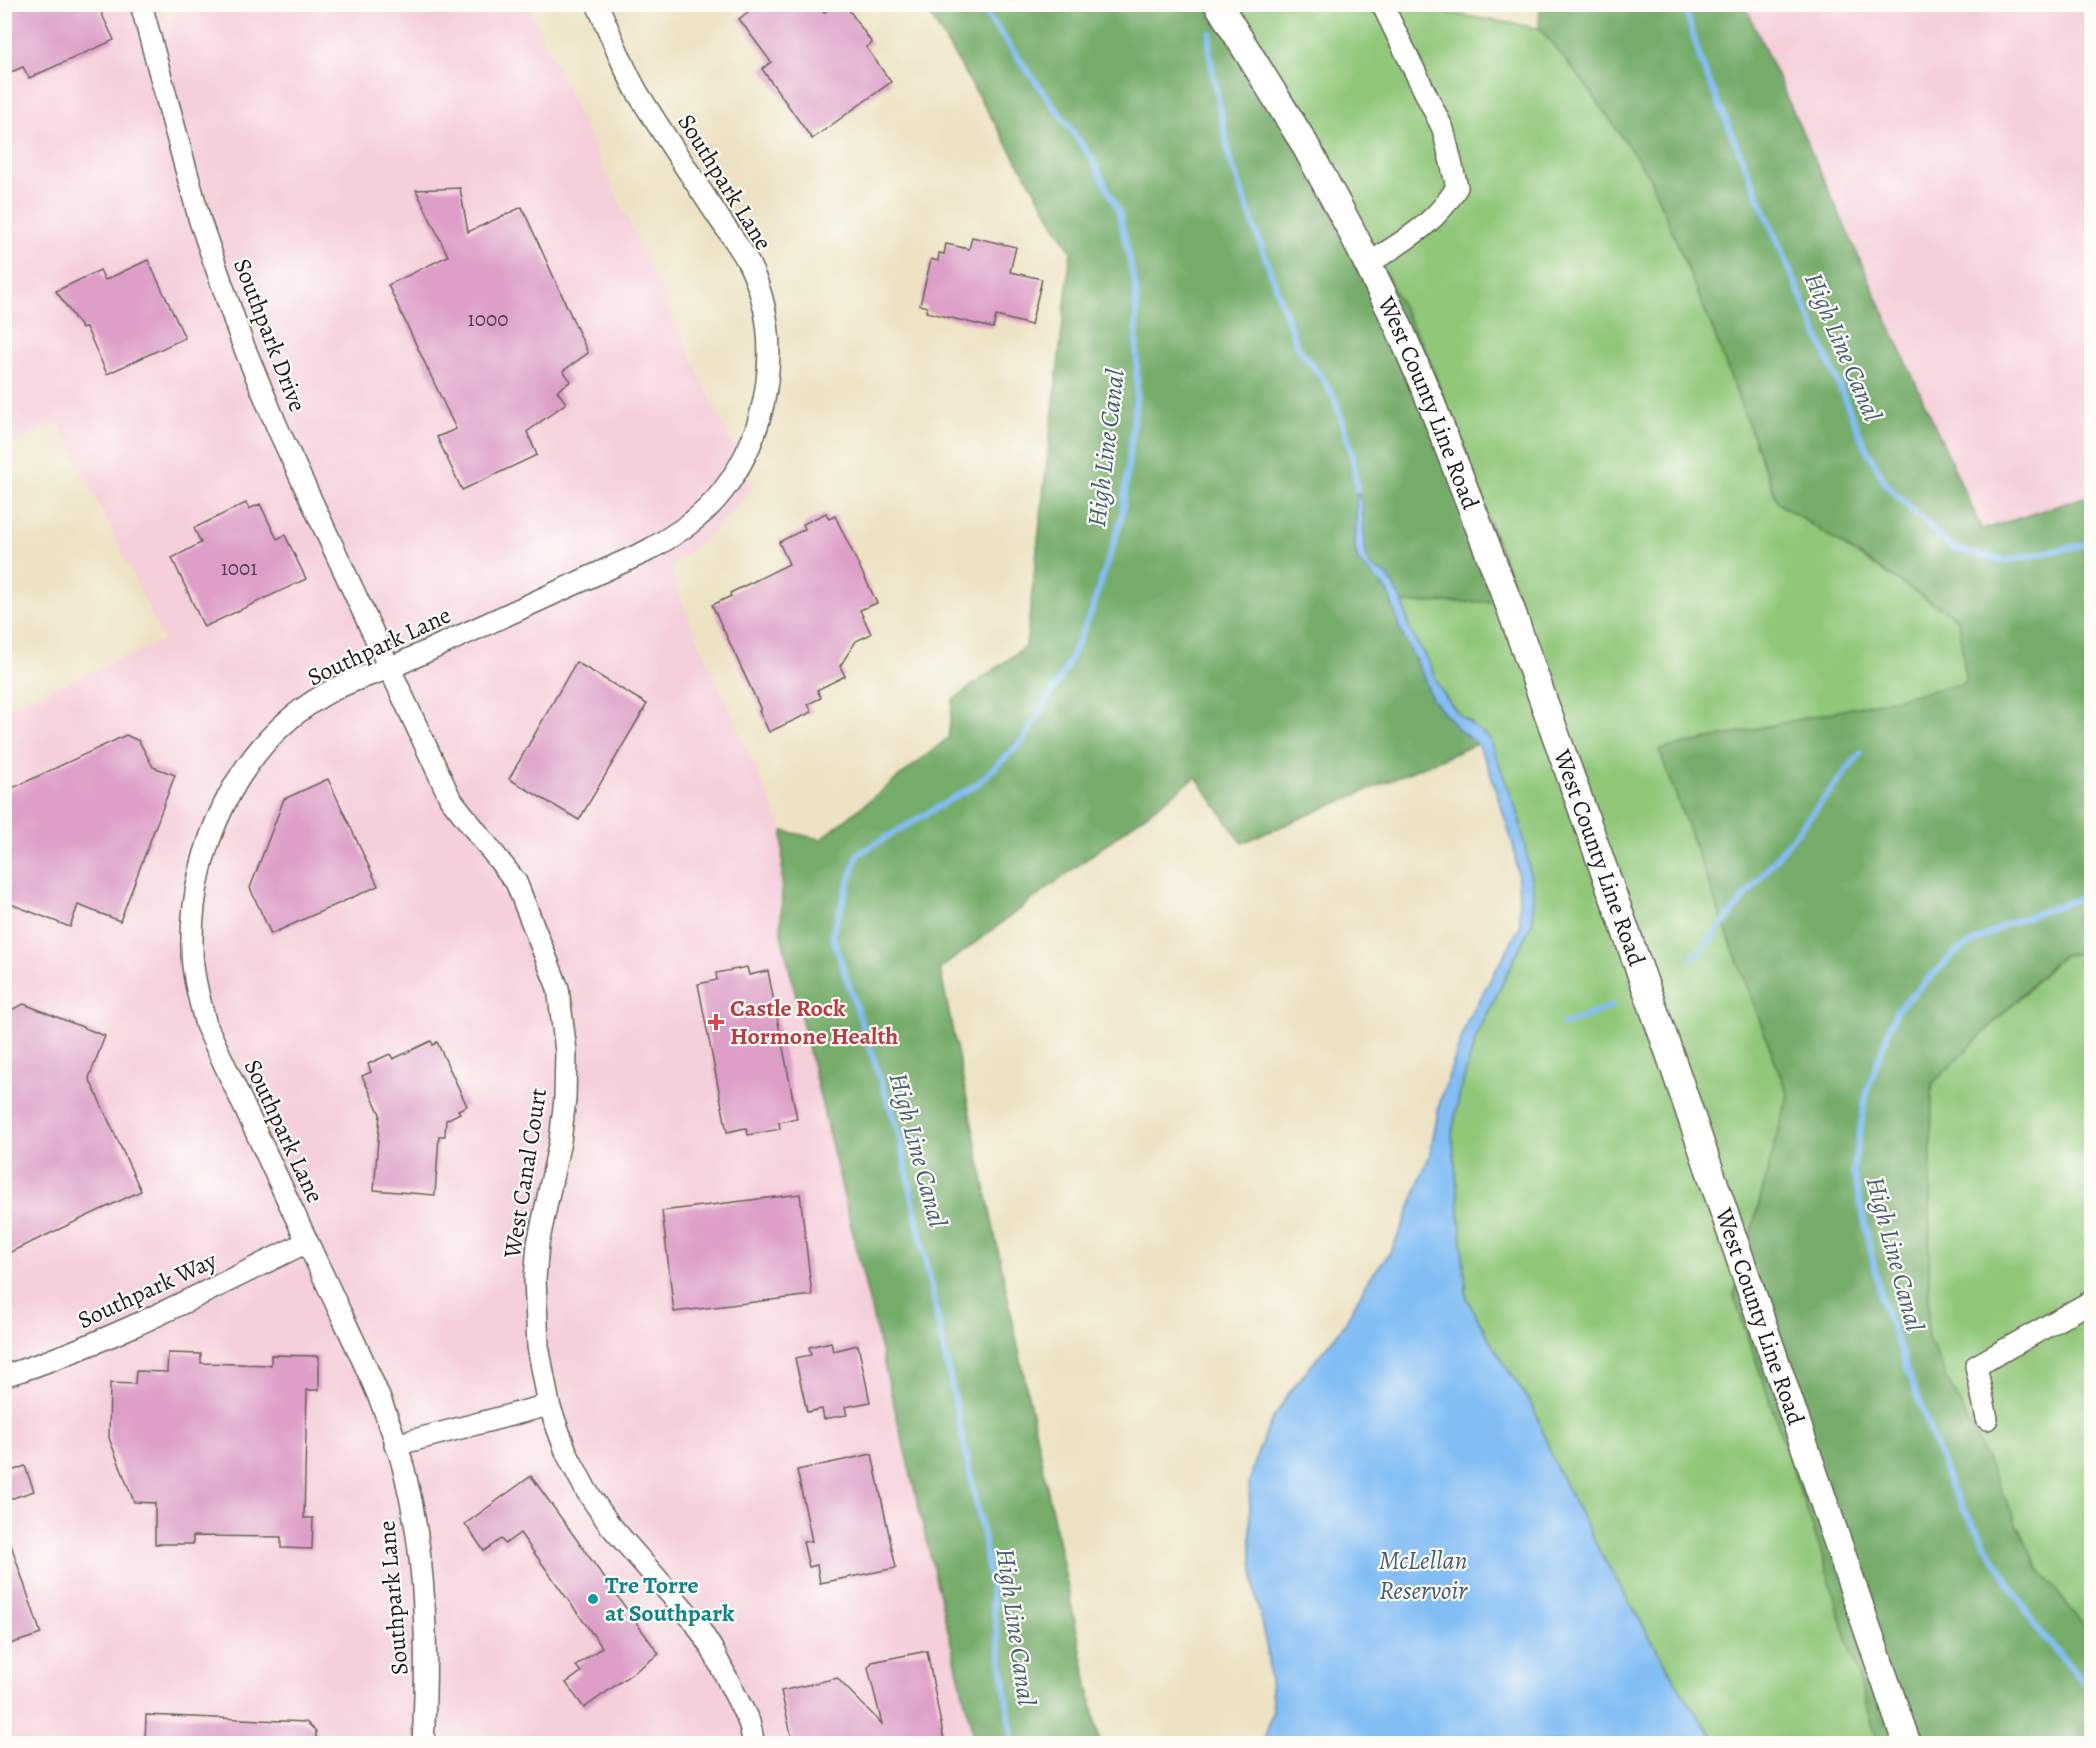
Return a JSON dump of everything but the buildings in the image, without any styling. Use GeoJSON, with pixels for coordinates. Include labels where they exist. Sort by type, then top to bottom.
{"type":"FeatureCollection","features":[{"type":"Feature","properties":{"kind":"main road","name":"West County Line Road"},"geometry":{"type":"LineString","coordinates":[[1218,4],[1304,143],[1368,264],[1430,400],[1510,607],[1670,1055],[1907,1743]]}},
{"type":"Feature","properties":{"kind":"street","name":"Southpark Drive"},"geometry":{"type":"LineString","coordinates":[[141,4],[200,221],[242,342],[278,429],[390,668]]}},
{"type":"Feature","properties":{"kind":"street","name":"Southpark Lane"},"geometry":{"type":"LineString","coordinates":[[423,1743],[427,1670],[421,1565],[405,1476],[369,1375],[207,1025],[196,983],[192,949],[199,880],[215,825],[234,787],[264,745],[288,722],[321,697],[355,679],[390,668],[642,554],[678,533],[722,492],[742,459],[757,424],[765,398],[770,365],[766,317],[749,264],[638,93],[597,4]]}},
{"type":"Feature","properties":{"kind":"street"},"geometry":{"type":"LineString","coordinates":[[1368,264],[1427,226],[1447,206],[1457,187],[1443,129],[1395,36],[1382,4]]}},
{"type":"Feature","properties":{"kind":"street","name":"West Canal Court"},"geometry":{"type":"LineString","coordinates":[[390,668],[450,798],[516,882],[535,924],[558,988],[566,1051],[565,1099],[557,1158],[538,1244],[535,1279],[538,1346],[549,1405],[567,1454],[609,1524],[695,1622],[712,1649],[749,1722],[754,1743]]}},
{"type":"Feature","properties":{"kind":"street","name":"Southpark Way"},"geometry":{"type":"LineString","coordinates":[[4,1376],[49,1362],[114,1335],[307,1242]]}},
{"type":"Feature","properties":{"kind":"street"},"geometry":{"type":"LineString","coordinates":[[1987,1419],[1976,1366],[2091,1301]]}},
{"type":"Feature","properties":{"kind":"street"},"geometry":{"type":"LineString","coordinates":[[395,1445],[549,1405]]}},
{"type":"Feature","properties":{"kind":"shaded area"},"geometry":{"type":"Polygon","coordinates":[[[198,4],[528,5],[752,487],[720,526],[670,568],[685,609],[783,831],[781,934],[975,1743],[5,1743],[4,710],[164,640],[59,422],[5,446],[5,5],[161,5],[166,20],[198,4]]]}},
{"type":"Feature","properties":{"kind":"shaded area"},"geometry":{"type":"Polygon","coordinates":[[[1745,5],[2091,5],[2091,495],[1983,530],[1745,5]]]}},
{"type":"Feature","properties":{"kind":"green space"},"geometry":{"type":"Polygon","coordinates":[[[924,5],[1234,5],[1286,83],[1427,354],[1519,601],[1403,603],[1388,576],[1370,566],[1366,556],[1362,503],[1357,491],[1355,549],[1358,561],[1389,593],[1400,630],[1422,673],[1432,699],[1459,730],[1477,744],[1242,843],[1196,777],[940,969],[1100,1743],[975,1743],[781,934],[783,831],[821,839],[948,738],[953,700],[1026,646],[1071,251],[924,5]]]}},
{"type":"Feature","properties":{"kind":"green space"},"geometry":{"type":"Polygon","coordinates":[[[1234,5],[1443,5],[1448,13],[1539,28],[1586,85],[1649,176],[1709,320],[1778,503],[1959,620],[1967,683],[1659,750],[1788,1096],[1734,1296],[1822,1555],[1878,1743],[1718,1743],[1687,1701],[1600,1552],[1557,1469],[1534,1409],[1495,1349],[1467,1299],[1452,1133],[1460,1092],[1476,1037],[1533,921],[1519,816],[1472,723],[1459,715],[1440,689],[1429,663],[1410,631],[1403,603],[1518,601],[1427,354],[1286,83],[1234,5]]]}},
{"type":"Feature","properties":{"kind":"green space"},"geometry":{"type":"Polygon","coordinates":[[[1540,5],[1745,5],[1982,530],[2091,495],[2091,953],[2062,955],[1932,1084],[1928,1338],[2039,1569],[2091,1635],[2091,1743],[1878,1743],[1822,1555],[1734,1296],[1788,1096],[1659,750],[1966,683],[1959,620],[1778,503],[1709,320],[1649,176],[1586,85],[1539,28],[1540,5]]]}},
{"type":"Feature","properties":{"kind":"green space"},"geometry":{"type":"Polygon","coordinates":[[[2091,953],[2091,1635],[2039,1570],[1928,1338],[1932,1084],[2063,955],[2091,953]]]}},
{"type":"Feature","properties":{"kind":"water","name":"McLellan Reservoir"},"geometry":{"type":"Polygon","coordinates":[[[1357,490],[1362,503],[1366,556],[1370,566],[1388,576],[1403,603],[1410,631],[1429,663],[1440,689],[1459,715],[1489,738],[1519,816],[1533,888],[1533,921],[1476,1037],[1460,1092],[1452,1133],[1467,1299],[1495,1349],[1534,1409],[1557,1469],[1600,1552],[1687,1701],[1718,1743],[1263,1743],[1273,1710],[1267,1650],[1255,1592],[1251,1549],[1249,1483],[1258,1452],[1270,1423],[1289,1393],[1344,1325],[1367,1282],[1391,1251],[1403,1226],[1430,1154],[1440,1102],[1467,1021],[1520,927],[1518,877],[1513,844],[1488,765],[1477,744],[1459,730],[1432,699],[1422,673],[1400,630],[1389,593],[1358,561],[1355,549],[1357,490]]]}},
{"type":"Feature","properties":{"kind":"waterway","name":"High Line Canal"},"geometry":{"type":"LineString","coordinates":[[979,4],[1091,157],[1119,212],[1136,290],[1137,392],[1122,517],[1091,613],[1064,672],[1023,741],[977,784],[858,854],[832,935],[899,1134],[984,1540],[1013,1744]]}},
{"type":"Feature","properties":{"kind":"waterway","name":"High Line Canal"},"geometry":{"type":"LineString","coordinates":[[1684,4],[1701,62],[1864,444],[1888,487],[1952,548],[2005,561],[2092,543]]}},
{"type":"Feature","properties":{"kind":"waterway"},"geometry":{"type":"LineString","coordinates":[[1210,33],[1209,51],[1229,156],[1297,346],[1324,380],[1335,400],[1352,452],[1357,490]]}},
{"type":"Feature","properties":{"kind":"waterway"},"geometry":{"type":"LineString","coordinates":[[1692,958],[1702,950],[1861,753]]}},
{"type":"Feature","properties":{"kind":"waterway","name":"High Line Canal"},"geometry":{"type":"LineString","coordinates":[[2092,894],[2007,924],[1956,952],[1896,1011],[1867,1091],[1853,1171],[1882,1300],[1951,1488],[2036,1627],[2092,1692]]}},
{"type":"Feature","properties":{"kind":"waterway"},"geometry":{"type":"LineString","coordinates":[[1563,1025],[1612,1006]]}},
{"type":"Feature","properties":{"kind":"place","name":"Castle Rock Hormone Health"},"geometry":{"type":"Point","coordinates":[716,1022]}},
{"type":"Feature","properties":{"kind":"place","name":"Tre Torre at Southpark"},"geometry":{"type":"Point","coordinates":[593,1599]}}]}
